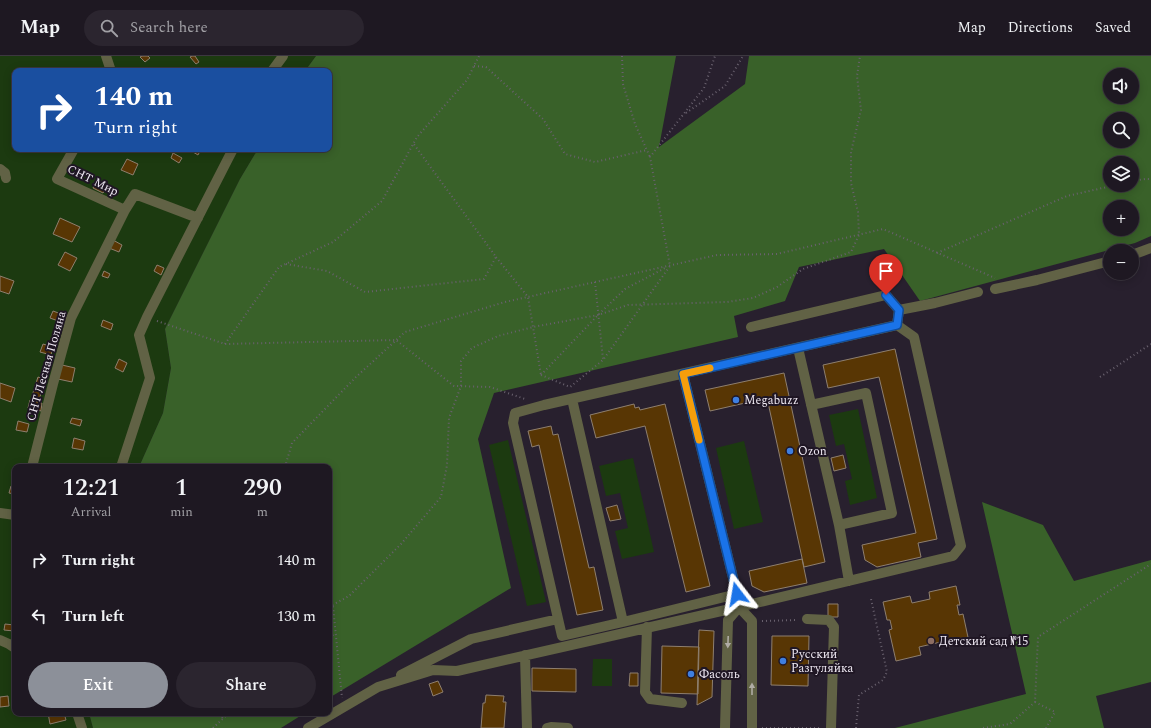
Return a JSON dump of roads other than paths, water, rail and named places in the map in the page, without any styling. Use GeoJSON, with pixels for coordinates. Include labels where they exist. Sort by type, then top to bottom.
{"type":"FeatureCollection","features":[{"type":"Feature","properties":{"kind":"street"},"geometry":{"type":"LineString","coordinates":[[106,56],[110,68]]}},
{"type":"Feature","properties":{"kind":"street"},"geometry":{"type":"LineString","coordinates":[[274,68],[283,56]]}},
{"type":"Feature","properties":{"kind":"street","name":"СНТ Мир"},"geometry":{"type":"LineString","coordinates":[[72,152],[57,179],[125,210]]}},
{"type":"Feature","properties":{"kind":"street"},"geometry":{"type":"LineString","coordinates":[[121,464],[150,378],[139,335],[146,317],[231,152]]}},
{"type":"Feature","properties":{"kind":"street"},"geometry":{"type":"LineString","coordinates":[[0,169],[5,173],[6,178]]}},
{"type":"Feature","properties":{"kind":"street","name":"СНТ Лесная Поляна"},"geometry":{"type":"LineString","coordinates":[[33,464],[52,384],[71,318],[125,210],[135,194],[198,218]]}},
{"type":"Feature","properties":{"kind":"street"},"geometry":{"type":"LineString","coordinates":[[1139,252],[1151,248]]}},
{"type":"Feature","properties":{"kind":"street"},"geometry":{"type":"LineString","coordinates":[[995,289],[1103,263]]}},
{"type":"Feature","properties":{"kind":"street"},"geometry":{"type":"LineString","coordinates":[[899,310],[978,292]]}},
{"type":"Feature","properties":{"kind":"street"},"geometry":{"type":"LineString","coordinates":[[751,328],[886,295],[899,310],[897,325]]}},
{"type":"Feature","properties":{"kind":"street"},"geometry":{"type":"LineString","coordinates":[[378,687],[434,670],[457,670],[739,607],[953,556],[961,546],[914,337],[897,325],[515,412],[513,423],[562,636],[737,594]]}},
{"type":"Feature","properties":{"kind":"street"},"geometry":{"type":"LineString","coordinates":[[798,348],[839,524],[849,581]]}},
{"type":"Feature","properties":{"kind":"street"},"geometry":{"type":"LineString","coordinates":[[683,374],[739,607],[752,621],[752,728]]}},
{"type":"Feature","properties":{"kind":"street"},"geometry":{"type":"LineString","coordinates":[[811,405],[866,393],[892,513],[839,524]]}},
{"type":"Feature","properties":{"kind":"street"},"geometry":{"type":"LineString","coordinates":[[572,399],[623,622]]}},
{"type":"Feature","properties":{"kind":"street"},"geometry":{"type":"LineString","coordinates":[[0,513],[12,515]]}},
{"type":"Feature","properties":{"kind":"street"},"geometry":{"type":"LineString","coordinates":[[725,728],[728,620],[739,607]]}},
{"type":"Feature","properties":{"kind":"street"},"geometry":{"type":"LineString","coordinates":[[332,714],[378,687],[471,639],[558,619]]}},
{"type":"Feature","properties":{"kind":"street"},"geometry":{"type":"LineString","coordinates":[[807,619],[829,620],[834,626],[831,728]]}},
{"type":"Feature","properties":{"kind":"street"},"geometry":{"type":"LineString","coordinates":[[647,627],[645,692],[650,699],[682,703]]}},
{"type":"Feature","properties":{"kind":"street"},"geometry":{"type":"LineString","coordinates":[[0,640],[12,646]]}},
{"type":"Feature","properties":{"kind":"street"},"geometry":{"type":"LineString","coordinates":[[525,655],[527,728]]}},
{"type":"Feature","properties":{"kind":"street"},"geometry":{"type":"LineString","coordinates":[[78,716],[82,728]]}},
{"type":"Feature","properties":{"kind":"street"},"geometry":{"type":"LineString","coordinates":[[308,728],[328,716]]}},
{"type":"Feature","properties":{"kind":"street"},"geometry":{"type":"LineString","coordinates":[[547,728],[568,728]]}},
{"type":"Feature","properties":{"kind":"place","name":"Megabuzz"},"geometry":{"type":"Point","coordinates":[736,400]}},
{"type":"Feature","properties":{"kind":"place","name":"Ozon"},"geometry":{"type":"Point","coordinates":[790,451]}},
{"type":"Feature","properties":{"kind":"place","name":"Детский сад №15"},"geometry":{"type":"Point","coordinates":[931,641]}},
{"type":"Feature","properties":{"kind":"place","name":"Русский Разгуляйка"},"geometry":{"type":"Point","coordinates":[783,661]}},
{"type":"Feature","properties":{"kind":"place","name":"Фасоль"},"geometry":{"type":"Point","coordinates":[691,674]}}]}
